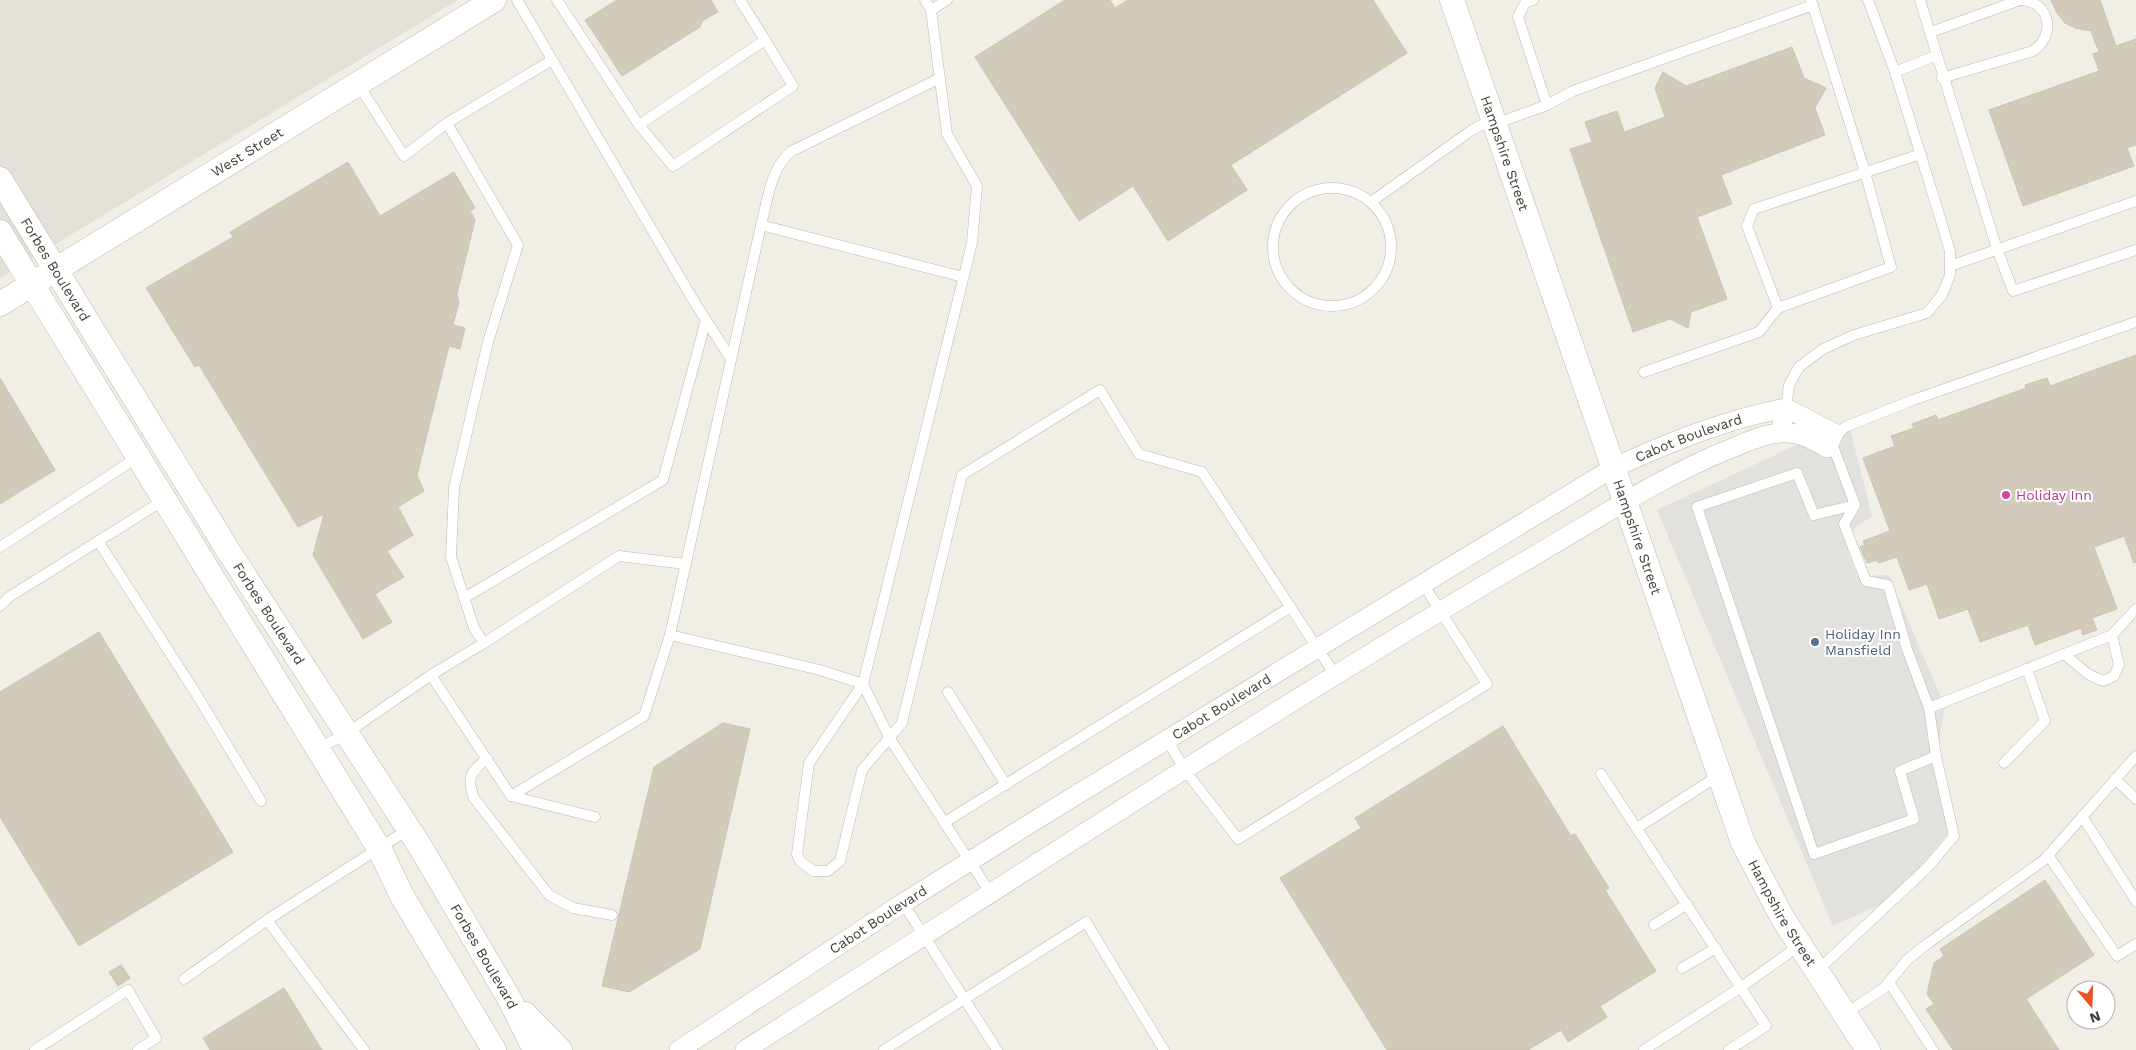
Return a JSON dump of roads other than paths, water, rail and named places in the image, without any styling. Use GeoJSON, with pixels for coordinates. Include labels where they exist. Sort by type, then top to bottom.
{"type":"FeatureCollection","features":[{"type":"Feature","properties":{"kind":"street","name":"West Street"},"geometry":{"type":"LineString","coordinates":[[0,304],[494,0]]}},
{"type":"Feature","properties":{"kind":"street","name":"Hampshire Street"},"geometry":{"type":"LineString","coordinates":[[1452,0],[1718,776],[1743,843],[1782,917],[1868,1050]]}},
{"type":"Feature","properties":{"kind":"street","name":"Forbes Boulevard"},"geometry":{"type":"LineString","coordinates":[[0,179],[56,269],[155,462],[165,499],[380,850],[402,896],[494,1050]]}},
{"type":"Feature","properties":{"kind":"street","name":"Forbes Boulevard"},"geometry":{"type":"LineString","coordinates":[[0,232],[32,284],[155,462],[347,733],[409,830],[510,1000],[534,1050]]}},
{"type":"Feature","properties":{"kind":"street","name":"Cabot Boulevard"},"geometry":{"type":"LineString","coordinates":[[679,1050],[903,903],[1167,738],[1613,468],[1657,448],[1734,420],[1752,414],[1786,408]]}},
{"type":"Feature","properties":{"kind":"street"},"geometry":{"type":"LineString","coordinates":[[1780,433],[1786,408],[1834,433],[1831,441]]}},
{"type":"Feature","properties":{"kind":"street","name":"Cabot Boulevard"},"geometry":{"type":"LineString","coordinates":[[745,1050],[1184,769],[1442,610],[1625,502],[1700,461],[1752,440],[1780,433],[1797,434],[1827,448],[1831,441]]}},
{"type":"Feature","properties":{"kind":"street"},"geometry":{"type":"LineString","coordinates":[[510,1000],[560,1050]]}},
{"type":"Feature","properties":{"kind":"lane"},"geometry":{"type":"LineString","coordinates":[[517,0],[706,320],[732,359]]}},
{"type":"Feature","properties":{"kind":"lane"},"geometry":{"type":"LineString","coordinates":[[557,0],[639,125],[673,166],[793,86],[740,0]]}},
{"type":"Feature","properties":{"kind":"lane"},"geometry":{"type":"LineString","coordinates":[[925,0],[931,10],[947,134],[977,186],[972,243],[863,684],[809,763],[796,846],[800,862],[812,871],[828,870],[840,861],[862,770],[902,723],[962,475],[1100,390],[1139,454],[1202,472],[1335,676]]}},
{"type":"Feature","properties":{"kind":"lane"},"geometry":{"type":"LineString","coordinates":[[931,10],[947,0]]}},
{"type":"Feature","properties":{"kind":"lane"},"geometry":{"type":"LineString","coordinates":[[1534,0],[1525,3],[1518,17],[1547,105]]}},
{"type":"Feature","properties":{"kind":"lane"},"geometry":{"type":"LineString","coordinates":[[1786,408],[1789,385],[1799,367],[1822,349],[1854,335],[1926,313],[1942,295],[1950,275],[1950,251],[1895,72],[1868,0]]}},
{"type":"Feature","properties":{"kind":"lane"},"geometry":{"type":"LineString","coordinates":[[1920,0],[1935,56],[1997,249],[2014,291],[2136,250]]}},
{"type":"Feature","properties":{"kind":"lane"},"geometry":{"type":"LineString","coordinates":[[1930,32],[2021,0],[2038,5],[2048,20],[2049,29],[2041,46],[2033,51],[1942,78]]}},
{"type":"Feature","properties":{"kind":"lane"},"geometry":{"type":"LineString","coordinates":[[1370,202],[1472,130],[1547,105],[1573,90],[1812,3],[1865,172],[1890,268],[1778,308],[1759,332],[1644,372]]}},
{"type":"Feature","properties":{"kind":"lane"},"geometry":{"type":"LineString","coordinates":[[639,125],[765,40]]}},
{"type":"Feature","properties":{"kind":"lane"},"geometry":{"type":"LineString","coordinates":[[1895,72],[1935,56]]}},
{"type":"Feature","properties":{"kind":"lane"},"geometry":{"type":"LineString","coordinates":[[358,84],[404,156],[447,123],[552,60]]}},
{"type":"Feature","properties":{"kind":"lane"},"geometry":{"type":"LineString","coordinates":[[511,796],[644,716],[670,635],[761,225],[776,168],[782,158],[792,151],[940,78]]}},
{"type":"Feature","properties":{"kind":"lane"},"geometry":{"type":"LineString","coordinates":[[447,123],[518,245],[488,342],[454,488],[451,557],[474,628],[484,643]]}},
{"type":"Feature","properties":{"kind":"lane"},"geometry":{"type":"LineString","coordinates":[[1778,308],[1746,226],[1754,209],[1921,154]]}},
{"type":"Feature","properties":{"kind":"lane"},"geometry":{"type":"LineString","coordinates":[[1329,188],[1351,191],[1370,202],[1388,226],[1391,240],[1391,255],[1387,269],[1380,282],[1369,293],[1356,301],[1335,306],[1313,303],[1288,287],[1277,268],[1273,246],[1280,218],[1289,206],[1301,196],[1315,190],[1329,188]]}},
{"type":"Feature","properties":{"kind":"lane"},"geometry":{"type":"LineString","coordinates":[[1950,266],[2136,201]]}},
{"type":"Feature","properties":{"kind":"lane"},"geometry":{"type":"LineString","coordinates":[[761,225],[963,277]]}},
{"type":"Feature","properties":{"kind":"lane"},"geometry":{"type":"LineString","coordinates":[[464,598],[663,480],[706,320]]}},
{"type":"Feature","properties":{"kind":"lane"},"geometry":{"type":"LineString","coordinates":[[1855,505],[1831,441],[1846,427],[1913,400],[2136,322]]}},
{"type":"Feature","properties":{"kind":"lane"},"geometry":{"type":"LineString","coordinates":[[0,547],[155,462]]}},
{"type":"Feature","properties":{"kind":"lane"},"geometry":{"type":"LineString","coordinates":[[1855,505],[1814,515],[1797,473],[1697,507],[1814,854],[1914,819],[1900,772],[1936,756]]}},
{"type":"Feature","properties":{"kind":"lane"},"geometry":{"type":"LineString","coordinates":[[0,606],[9,598],[165,499]]}},
{"type":"Feature","properties":{"kind":"lane"},"geometry":{"type":"LineString","coordinates":[[1817,971],[1927,868],[1954,836],[1936,756],[1928,708],[1907,650],[1888,585],[1866,581],[1844,524],[1855,505]]}},
{"type":"Feature","properties":{"kind":"lane"},"geometry":{"type":"LineString","coordinates":[[98,542],[195,692],[261,801]]}},
{"type":"Feature","properties":{"kind":"lane"},"geometry":{"type":"LineString","coordinates":[[317,750],[347,733],[432,674],[484,643],[619,556],[685,564]]}},
{"type":"Feature","properties":{"kind":"lane"},"geometry":{"type":"LineString","coordinates":[[1167,738],[1184,769],[1238,839],[1488,684],[1442,610],[1423,584]]}},
{"type":"Feature","properties":{"kind":"lane"},"geometry":{"type":"LineString","coordinates":[[945,822],[1289,608]]}},
{"type":"Feature","properties":{"kind":"lane"},"geometry":{"type":"LineString","coordinates":[[1928,708],[2112,635],[2136,609]]}},
{"type":"Feature","properties":{"kind":"lane"},"geometry":{"type":"LineString","coordinates":[[670,635],[820,670],[863,684],[890,739],[991,894]]}},
{"type":"Feature","properties":{"kind":"lane"},"geometry":{"type":"LineString","coordinates":[[2064,654],[2088,674],[2103,681],[2114,676],[2119,664],[2112,635]]}},
{"type":"Feature","properties":{"kind":"lane"},"geometry":{"type":"LineString","coordinates":[[2004,763],[2045,721],[2027,670]]}},
{"type":"Feature","properties":{"kind":"lane"},"geometry":{"type":"LineString","coordinates":[[432,674],[511,796],[595,817]]}},
{"type":"Feature","properties":{"kind":"lane"},"geometry":{"type":"LineString","coordinates":[[948,692],[1006,785]]}},
{"type":"Feature","properties":{"kind":"lane"},"geometry":{"type":"LineString","coordinates":[[1845,1014],[1884,988],[1907,960],[1927,944],[2048,856],[2136,756]]}},
{"type":"Feature","properties":{"kind":"lane"},"geometry":{"type":"LineString","coordinates":[[487,758],[472,772],[469,784],[474,798],[549,895],[573,908],[612,915]]}},
{"type":"Feature","properties":{"kind":"lane"},"geometry":{"type":"LineString","coordinates":[[1600,774],[1766,1026],[1729,1050]]}},
{"type":"Feature","properties":{"kind":"lane"},"geometry":{"type":"LineString","coordinates":[[1637,828],[1718,776]]}},
{"type":"Feature","properties":{"kind":"lane"},"geometry":{"type":"LineString","coordinates":[[2115,779],[2136,799]]}},
{"type":"Feature","properties":{"kind":"lane"},"geometry":{"type":"LineString","coordinates":[[2082,816],[2136,901]]}},
{"type":"Feature","properties":{"kind":"lane"},"geometry":{"type":"LineString","coordinates":[[184,979],[267,920],[409,830]]}},
{"type":"Feature","properties":{"kind":"lane"},"geometry":{"type":"LineString","coordinates":[[2048,856],[2117,956],[2136,944]]}},
{"type":"Feature","properties":{"kind":"lane"},"geometry":{"type":"LineString","coordinates":[[903,903],[997,1050]]}},
{"type":"Feature","properties":{"kind":"lane"},"geometry":{"type":"LineString","coordinates":[[1654,925],[1686,904]]}},
{"type":"Feature","properties":{"kind":"lane"},"geometry":{"type":"LineString","coordinates":[[267,920],[364,1050]]}},
{"type":"Feature","properties":{"kind":"lane"},"geometry":{"type":"LineString","coordinates":[[884,1050],[1086,922],[1164,1050]]}},
{"type":"Feature","properties":{"kind":"lane"},"geometry":{"type":"LineString","coordinates":[[1644,1050],[1740,988],[1800,945]]}},
{"type":"Feature","properties":{"kind":"lane"},"geometry":{"type":"LineString","coordinates":[[1682,968],[1716,948]]}},
{"type":"Feature","properties":{"kind":"lane"},"geometry":{"type":"LineString","coordinates":[[1889,982],[1933,1050]]}},
{"type":"Feature","properties":{"kind":"lane"},"geometry":{"type":"LineString","coordinates":[[35,1050],[128,990],[156,1038],[138,1050]]}},
{"type":"Feature","properties":{"kind":"place","name":"Holiday Inn"},"geometry":{"type":"Point","coordinates":[2006,495]}},
{"type":"Feature","properties":{"kind":"place","name":"Holiday Inn Mansfield"},"geometry":{"type":"Point","coordinates":[1815,642]}}]}
